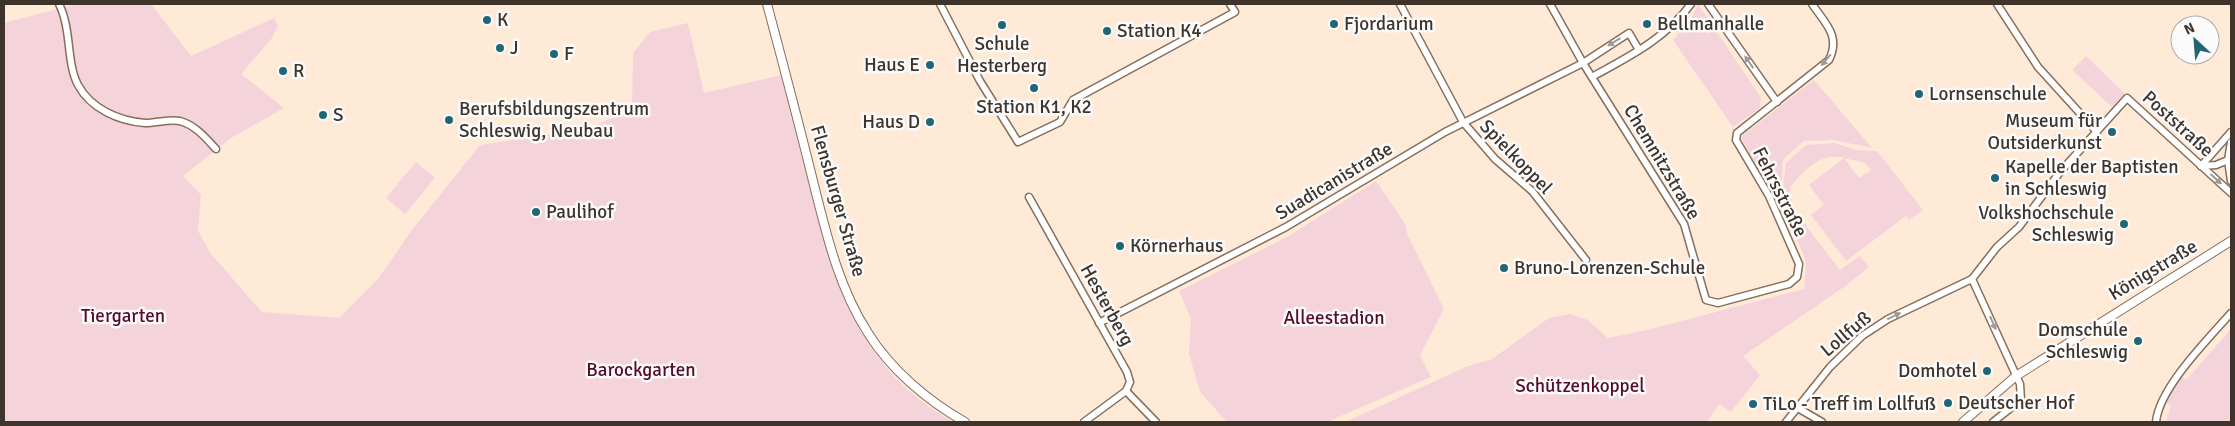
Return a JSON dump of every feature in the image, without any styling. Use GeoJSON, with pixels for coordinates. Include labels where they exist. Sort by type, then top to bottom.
{"type":"FeatureCollection","features":[{"type":"Feature","properties":{"kind":"street"},"geometry":{"type":"LineString","coordinates":[[58,4],[66,18],[77,84],[87,99],[100,109],[132,121],[145,123],[179,121],[188,124],[203,135],[216,149]]}},
{"type":"Feature","properties":{"kind":"street","name":"Flensburger Straße"},"geometry":{"type":"LineString","coordinates":[[768,4],[836,265],[846,290],[868,334],[896,366],[934,403],[965,422]]}},
{"type":"Feature","properties":{"kind":"street"},"geometry":{"type":"LineString","coordinates":[[940,4],[980,82],[1018,142],[1060,122],[1073,100],[1235,12],[1230,4]]}},
{"type":"Feature","properties":{"kind":"street","name":"Spielkoppel"},"geometry":{"type":"LineString","coordinates":[[1400,4],[1463,122],[1495,159],[1532,191],[1586,260]]}},
{"type":"Feature","properties":{"kind":"street","name":"Chemnitzstraße"},"geometry":{"type":"LineString","coordinates":[[1550,4],[1583,63],[1684,224],[1706,300],[1718,303],[1789,284],[1796,277],[1799,264]]}},
{"type":"Feature","properties":{"kind":"street"},"geometry":{"type":"LineString","coordinates":[[1592,77],[1639,50],[1672,28],[1691,4]]}},
{"type":"Feature","properties":{"kind":"street"},"geometry":{"type":"LineString","coordinates":[[1708,4],[1777,102],[1829,60],[1834,50],[1835,39],[1812,4]]}},
{"type":"Feature","properties":{"kind":"street"},"geometry":{"type":"LineString","coordinates":[[1994,422],[2021,400],[2020,384],[1972,279],[1997,247],[2019,227],[2038,198],[2097,132],[2038,67],[1997,4]]}},
{"type":"Feature","properties":{"kind":"street","name":"Suadicanistraße"},"geometry":{"type":"LineString","coordinates":[[1099,323],[1286,227],[1463,122],[1583,63],[1629,33],[1639,50]]}},
{"type":"Feature","properties":{"kind":"street","name":"Poststraße"},"geometry":{"type":"LineString","coordinates":[[2097,132],[2127,98],[2231,193]]}},
{"type":"Feature","properties":{"kind":"street","name":"Fehrsstraße"},"geometry":{"type":"LineString","coordinates":[[1777,102],[1737,133],[1736,140],[1769,196],[1799,264]]}},
{"type":"Feature","properties":{"kind":"street"},"geometry":{"type":"LineString","coordinates":[[2201,166],[2231,132]]}},
{"type":"Feature","properties":{"kind":"street"},"geometry":{"type":"LineString","coordinates":[[2231,142],[2228,160],[2231,181]]}},
{"type":"Feature","properties":{"kind":"street"},"geometry":{"type":"LineString","coordinates":[[2201,166],[2216,165],[2228,160]]}},
{"type":"Feature","properties":{"kind":"street","name":"Hesterberg"},"geometry":{"type":"LineString","coordinates":[[1029,197],[1127,372],[1130,382],[1126,391]]}},
{"type":"Feature","properties":{"kind":"street","name":"Königstraße"},"geometry":{"type":"LineString","coordinates":[[1963,422],[2016,376],[2231,241]]}},
{"type":"Feature","properties":{"kind":"street","name":"Lollfuß"},"geometry":{"type":"LineString","coordinates":[[1786,422],[1796,407],[1830,367],[1874,327],[1972,279]]}},
{"type":"Feature","properties":{"kind":"street"},"geometry":{"type":"LineString","coordinates":[[2156,422],[2160,406],[2172,384],[2231,313]]}},
{"type":"Feature","properties":{"kind":"street"},"geometry":{"type":"LineString","coordinates":[[1084,422],[1126,391],[1156,422]]}},
{"type":"Feature","properties":{"kind":"street"},"geometry":{"type":"LineString","coordinates":[[1796,407],[1822,422]]}},
{"type":"Feature","properties":{"kind":"green space"},"geometry":{"type":"Polygon","coordinates":[[[77,4],[151,4],[191,56],[274,18],[278,26],[272,38],[241,74],[284,108],[231,138],[183,176],[201,195],[198,231],[211,254],[262,312],[339,318],[378,279],[412,230],[480,145],[585,129],[632,110],[633,53],[650,32],[688,23],[704,93],[781,75],[812,197],[832,265],[858,326],[875,353],[896,378],[922,401],[953,422],[4,422],[4,23],[77,4]]]}},
{"type":"Feature","properties":{"kind":"green space"},"geometry":{"type":"Polygon","coordinates":[[[1698,4],[1761,98],[1760,108],[1733,127],[1673,40],[1691,19],[1698,4]]]}},
{"type":"Feature","properties":{"kind":"green space"},"geometry":{"type":"Polygon","coordinates":[[[2086,56],[2125,94],[2112,107],[2072,70],[2086,56]]]}},
{"type":"Feature","properties":{"kind":"green space"},"geometry":{"type":"Polygon","coordinates":[[[1814,80],[1872,148],[1833,140],[1804,141],[1783,159],[1780,210],[1741,137],[1814,80]]]}},
{"type":"Feature","properties":{"kind":"green space","name":"Schützenkoppel"},"geometry":{"type":"Polygon","coordinates":[[[1834,143],[1857,150],[1877,151],[1923,210],[1909,220],[1906,216],[1846,261],[1811,215],[1824,205],[1809,185],[1844,158],[1835,157],[1820,160],[1801,174],[1790,187],[1793,209],[1840,270],[1860,256],[1869,267],[1844,287],[1743,356],[1760,375],[1731,412],[1719,404],[1707,422],[1345,422],[1468,366],[1492,359],[1549,318],[1570,314],[1588,320],[1608,338],[1647,330],[1804,289],[1806,262],[1786,210],[1783,186],[1786,163],[1806,145],[1834,143]],[[1844,158],[1859,178],[1871,170],[1865,163],[1844,158]]]}},
{"type":"Feature","properties":{"kind":"green space"},"geometry":{"type":"Polygon","coordinates":[[[416,162],[435,178],[405,214],[386,198],[416,162]]]}},
{"type":"Feature","properties":{"kind":"green space","name":"Alleestadion"},"geometry":{"type":"Polygon","coordinates":[[[1376,181],[1405,224],[1408,236],[1444,309],[1420,355],[1431,377],[1327,422],[1227,422],[1200,392],[1189,354],[1191,319],[1179,291],[1287,237],[1376,181]]]}},
{"type":"Feature","properties":{"kind":"green space"},"geometry":{"type":"Polygon","coordinates":[[[2231,329],[2231,422],[2166,422],[2171,406],[2164,401],[2180,376],[2186,380],[2231,329]]]}},
{"type":"Feature","properties":{"kind":"place","name":"K"},"geometry":{"type":"Point","coordinates":[487,20]}},
{"type":"Feature","properties":{"kind":"place","name":"Fjordarium"},"geometry":{"type":"Point","coordinates":[1334,24]}},
{"type":"Feature","properties":{"kind":"place","name":"Bellmanhalle"},"geometry":{"type":"Point","coordinates":[1647,24]}},
{"type":"Feature","properties":{"kind":"place","name":"Schule Hesterberg"},"geometry":{"type":"Point","coordinates":[1002,25]}},
{"type":"Feature","properties":{"kind":"place","name":"Station K4"},"geometry":{"type":"Point","coordinates":[1107,31]}},
{"type":"Feature","properties":{"kind":"place","name":"J"},"geometry":{"type":"Point","coordinates":[500,48]}},
{"type":"Feature","properties":{"kind":"place","name":"F"},"geometry":{"type":"Point","coordinates":[554,54]}},
{"type":"Feature","properties":{"kind":"place","name":"Haus E"},"geometry":{"type":"Point","coordinates":[930,65]}},
{"type":"Feature","properties":{"kind":"place","name":"R"},"geometry":{"type":"Point","coordinates":[283,71]}},
{"type":"Feature","properties":{"kind":"place","name":"Station K1, K2"},"geometry":{"type":"Point","coordinates":[1034,88]}},
{"type":"Feature","properties":{"kind":"place","name":"Lornsenschule"},"geometry":{"type":"Point","coordinates":[1919,94]}},
{"type":"Feature","properties":{"kind":"place","name":"S"},"geometry":{"type":"Point","coordinates":[323,115]}},
{"type":"Feature","properties":{"kind":"place","name":"Berufsbildungszentrum Schleswig, Neubau"},"geometry":{"type":"Point","coordinates":[449,120]}},
{"type":"Feature","properties":{"kind":"place","name":"Haus D"},"geometry":{"type":"Point","coordinates":[930,122]}},
{"type":"Feature","properties":{"kind":"place","name":"Museum für Outsiderkunst"},"geometry":{"type":"Point","coordinates":[2112,132]}},
{"type":"Feature","properties":{"kind":"place","name":"Kapelle der Baptisten in Schleswig"},"geometry":{"type":"Point","coordinates":[1995,178]}},
{"type":"Feature","properties":{"kind":"place","name":"Paulihof"},"geometry":{"type":"Point","coordinates":[536,212]}},
{"type":"Feature","properties":{"kind":"place","name":"Volkshochschule Schleswig"},"geometry":{"type":"Point","coordinates":[2124,224]}},
{"type":"Feature","properties":{"kind":"place","name":"Körnerhaus"},"geometry":{"type":"Point","coordinates":[1120,246]}},
{"type":"Feature","properties":{"kind":"place","name":"Bruno-Lorenzen-Schule"},"geometry":{"type":"Point","coordinates":[1504,268]}},
{"type":"Feature","properties":{"kind":"place","name":"Domschule Schleswig"},"geometry":{"type":"Point","coordinates":[2138,341]}},
{"type":"Feature","properties":{"kind":"place","name":"Domhotel"},"geometry":{"type":"Point","coordinates":[1987,371]}},
{"type":"Feature","properties":{"kind":"place","name":"Deutscher Hof"},"geometry":{"type":"Point","coordinates":[1948,403]}},
{"type":"Feature","properties":{"kind":"place","name":"TiLo - Treff im Lollfuß"},"geometry":{"type":"Point","coordinates":[1753,404]}},
{"type":"Feature","properties":{"kind":"park label","name":"Tiergarten"},"geometry":{"type":"Point","coordinates":[123,316]}},
{"type":"Feature","properties":{"kind":"park label","name":"Barockgarten"},"geometry":{"type":"Point","coordinates":[641,370]}}]}
